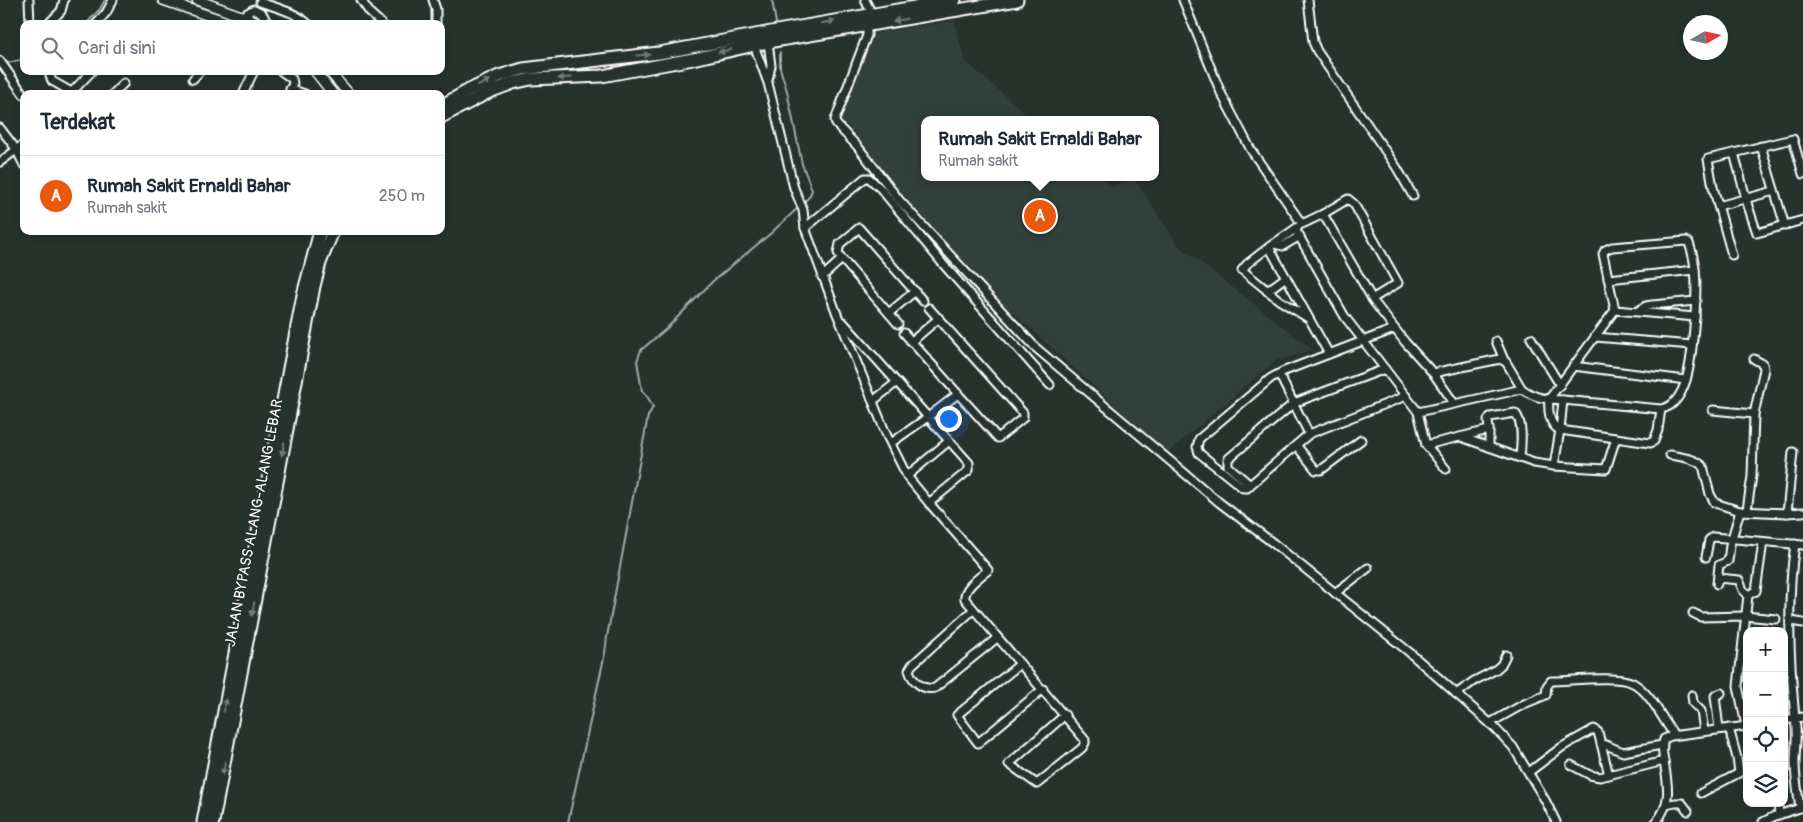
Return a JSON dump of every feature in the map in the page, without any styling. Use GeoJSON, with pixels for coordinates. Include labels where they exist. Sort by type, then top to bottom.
{"type":"FeatureCollection","features":[{"type":"Feature","properties":{"kind":"highway"},"geometry":{"type":"LineString","coordinates":[[445,115],[489,92],[513,83],[531,79],[602,76],[693,59],[872,14],[955,0]]}},
{"type":"Feature","properties":{"kind":"highway"},"geometry":{"type":"LineString","coordinates":[[445,104],[498,76],[523,69],[659,54],[867,26],[1017,0]]}},
{"type":"Feature","properties":{"kind":"highway","name":"JALAN BYPASS ALANG-ALANG LEBAR"},"geometry":{"type":"LineString","coordinates":[[203,822],[304,295],[319,235]]}},
{"type":"Feature","properties":{"kind":"highway","name":"JALAN BYPASS ALANG-ALANG LEBAR"},"geometry":{"type":"LineString","coordinates":[[213,822],[314,286],[320,263],[331,235]]}},
{"type":"Feature","properties":{"kind":"street"},"geometry":{"type":"LineString","coordinates":[[29,0],[30,20]]}},
{"type":"Feature","properties":{"kind":"street"},"geometry":{"type":"LineString","coordinates":[[52,20],[61,11],[64,0]]}},
{"type":"Feature","properties":{"kind":"street"},"geometry":{"type":"LineString","coordinates":[[100,20],[113,0]]}},
{"type":"Feature","properties":{"kind":"street"},"geometry":{"type":"LineString","coordinates":[[197,0],[252,20]]}},
{"type":"Feature","properties":{"kind":"street"},"geometry":{"type":"LineString","coordinates":[[361,0],[378,20]]}},
{"type":"Feature","properties":{"kind":"street"},"geometry":{"type":"LineString","coordinates":[[433,0],[436,9],[436,20]]}},
{"type":"Feature","properties":{"kind":"street"},"geometry":{"type":"LineString","coordinates":[[865,0],[872,14]]}},
{"type":"Feature","properties":{"kind":"street"},"geometry":{"type":"LineString","coordinates":[[1183,0],[1222,92],[1251,150],[1302,224]]}},
{"type":"Feature","properties":{"kind":"street"},"geometry":{"type":"LineString","coordinates":[[1308,0],[1313,42],[1317,51],[1397,168],[1413,196]]}},
{"type":"Feature","properties":{"kind":"street"},"geometry":{"type":"LineString","coordinates":[[167,1],[180,3],[223,20]]}},
{"type":"Feature","properties":{"kind":"street"},"geometry":{"type":"LineString","coordinates":[[242,16],[260,4]]}},
{"type":"Feature","properties":{"kind":"street"},"geometry":{"type":"LineString","coordinates":[[260,4],[266,20]]}},
{"type":"Feature","properties":{"kind":"street"},"geometry":{"type":"LineString","coordinates":[[260,4],[289,12],[304,20]]}},
{"type":"Feature","properties":{"kind":"street"},"geometry":{"type":"LineString","coordinates":[[867,26],[867,35],[835,120],[836,124],[858,148],[900,201],[1036,348],[1220,504],[1273,542],[1409,652],[1490,723],[1513,746],[1556,822]]}},
{"type":"Feature","properties":{"kind":"street"},"geometry":{"type":"LineString","coordinates":[[768,82],[775,37]]}},
{"type":"Feature","properties":{"kind":"street"},"geometry":{"type":"LineString","coordinates":[[754,45],[768,82],[794,188],[801,206],[805,228],[822,277],[891,443],[907,476],[988,570],[964,594],[964,599],[1065,716],[1086,743],[1037,784],[1009,764],[1065,716]]}},
{"type":"Feature","properties":{"kind":"street"},"geometry":{"type":"LineString","coordinates":[[2,64],[20,90]]}},
{"type":"Feature","properties":{"kind":"street"},"geometry":{"type":"LineString","coordinates":[[50,75],[52,81],[68,90]]}},
{"type":"Feature","properties":{"kind":"street"},"geometry":{"type":"LineString","coordinates":[[76,90],[89,75]]}},
{"type":"Feature","properties":{"kind":"street"},"geometry":{"type":"LineString","coordinates":[[193,79],[196,75]]}},
{"type":"Feature","properties":{"kind":"street"},"geometry":{"type":"LineString","coordinates":[[244,90],[252,75]]}},
{"type":"Feature","properties":{"kind":"street"},"geometry":{"type":"LineString","coordinates":[[286,75],[292,79],[290,90]]}},
{"type":"Feature","properties":{"kind":"street"},"geometry":{"type":"LineString","coordinates":[[318,75],[330,90]]}},
{"type":"Feature","properties":{"kind":"street"},"geometry":{"type":"LineString","coordinates":[[332,75],[346,90]]}},
{"type":"Feature","properties":{"kind":"street"},"geometry":{"type":"LineString","coordinates":[[117,90],[124,83]]}},
{"type":"Feature","properties":{"kind":"street"},"geometry":{"type":"LineString","coordinates":[[0,128],[20,158]]}},
{"type":"Feature","properties":{"kind":"street"},"geometry":{"type":"LineString","coordinates":[[1732,255],[1707,160],[1792,139],[1803,174]]}},
{"type":"Feature","properties":{"kind":"street"},"geometry":{"type":"LineString","coordinates":[[1761,146],[1785,226]]}},
{"type":"Feature","properties":{"kind":"street"},"geometry":{"type":"LineString","coordinates":[[0,162],[20,147]]}},
{"type":"Feature","properties":{"kind":"street"},"geometry":{"type":"LineString","coordinates":[[1734,153],[1757,233],[1803,220]]}},
{"type":"Feature","properties":{"kind":"street"},"geometry":{"type":"LineString","coordinates":[[805,228],[865,178],[870,178],[1050,385]]}},
{"type":"Feature","properties":{"kind":"street"},"geometry":{"type":"LineString","coordinates":[[1718,206],[1774,191]]}},
{"type":"Feature","properties":{"kind":"street"},"geometry":{"type":"LineString","coordinates":[[1310,319],[1267,291],[1242,270],[1247,264],[1302,224],[1348,199],[1354,204],[1398,283],[1372,299]]}},
{"type":"Feature","properties":{"kind":"street"},"geometry":{"type":"LineString","coordinates":[[1323,214],[1372,299],[1394,329],[1433,373],[1454,403]]}},
{"type":"Feature","properties":{"kind":"street"},"geometry":{"type":"LineString","coordinates":[[898,324],[842,259],[838,253],[840,244],[859,228],[923,301]]}},
{"type":"Feature","properties":{"kind":"street"},"geometry":{"type":"LineString","coordinates":[[1295,229],[1345,317],[1418,412],[1426,445],[1446,469]]}},
{"type":"Feature","properties":{"kind":"street"},"geometry":{"type":"LineString","coordinates":[[1271,246],[1282,246],[1300,236]]}},
{"type":"Feature","properties":{"kind":"street"},"geometry":{"type":"LineString","coordinates":[[1496,341],[1504,360],[1522,389],[1531,396],[1549,399],[1661,409],[1671,406],[1677,400],[1689,373],[1695,317],[1695,270],[1692,249],[1686,241],[1612,247],[1605,250],[1603,254],[1615,310],[1549,399],[1548,407],[1554,428],[1650,443],[1654,441],[1658,430],[1661,409]]}},
{"type":"Feature","properties":{"kind":"street"},"geometry":{"type":"LineString","coordinates":[[1271,246],[1329,354]]}},
{"type":"Feature","properties":{"kind":"street"},"geometry":{"type":"LineString","coordinates":[[822,277],[842,259]]}},
{"type":"Feature","properties":{"kind":"street"},"geometry":{"type":"LineString","coordinates":[[1608,279],[1695,270]]}},
{"type":"Feature","properties":{"kind":"street"},"geometry":{"type":"LineString","coordinates":[[1267,291],[1286,277]]}},
{"type":"Feature","properties":{"kind":"street"},"geometry":{"type":"LineString","coordinates":[[889,313],[915,291]]}},
{"type":"Feature","properties":{"kind":"street"},"geometry":{"type":"LineString","coordinates":[[1637,311],[1646,306],[1696,301]]}},
{"type":"Feature","properties":{"kind":"street"},"geometry":{"type":"LineString","coordinates":[[904,333],[998,438],[1023,418],[1023,413],[929,308]]}},
{"type":"Feature","properties":{"kind":"street"},"geometry":{"type":"LineString","coordinates":[[1615,310],[1695,317]]}},
{"type":"Feature","properties":{"kind":"street"},"geometry":{"type":"LineString","coordinates":[[837,314],[969,463],[969,470],[929,503]]}},
{"type":"Feature","properties":{"kind":"street"},"geometry":{"type":"LineString","coordinates":[[911,342],[939,318]]}},
{"type":"Feature","properties":{"kind":"street"},"geometry":{"type":"LineString","coordinates":[[1394,329],[1271,378],[1199,440],[1197,444],[1200,453],[1227,477],[1243,488],[1247,488],[1309,434],[1406,396]]}},
{"type":"Feature","properties":{"kind":"street"},"geometry":{"type":"LineString","coordinates":[[1595,337],[1692,345]]}},
{"type":"Feature","properties":{"kind":"street"},"geometry":{"type":"LineString","coordinates":[[1531,338],[1560,385]]}},
{"type":"Feature","properties":{"kind":"street"},"geometry":{"type":"LineString","coordinates":[[1433,373],[1500,359],[1504,360]]}},
{"type":"Feature","properties":{"kind":"street"},"geometry":{"type":"LineString","coordinates":[[1748,595],[1743,590],[1740,580],[1718,581],[1719,565],[1728,561],[1732,538],[1743,511],[1752,476],[1754,414],[1764,369],[1763,364],[1754,359]]}},
{"type":"Feature","properties":{"kind":"street"},"geometry":{"type":"LineString","coordinates":[[1573,366],[1686,380]]}},
{"type":"Feature","properties":{"kind":"street"},"geometry":{"type":"LineString","coordinates":[[1250,485],[1228,466],[1228,459],[1294,403],[1385,369]]}},
{"type":"Feature","properties":{"kind":"street"},"geometry":{"type":"LineString","coordinates":[[1279,374],[1309,434]]}},
{"type":"Feature","properties":{"kind":"street"},"geometry":{"type":"LineString","coordinates":[[873,401],[897,382]]}},
{"type":"Feature","properties":{"kind":"street"},"geometry":{"type":"LineString","coordinates":[[1418,412],[1522,389]]}},
{"type":"Feature","properties":{"kind":"street"},"geometry":{"type":"LineString","coordinates":[[891,443],[958,394]]}},
{"type":"Feature","properties":{"kind":"street"},"geometry":{"type":"LineString","coordinates":[[1554,466],[1563,400]]}},
{"type":"Feature","properties":{"kind":"street"},"geometry":{"type":"LineString","coordinates":[[1713,410],[1754,414]]}},
{"type":"Feature","properties":{"kind":"street"},"geometry":{"type":"LineString","coordinates":[[1489,447],[1488,420],[1515,413],[1518,416],[1522,438],[1520,458]]}},
{"type":"Feature","properties":{"kind":"street"},"geometry":{"type":"LineString","coordinates":[[1426,445],[1489,430]]}},
{"type":"Feature","properties":{"kind":"street"},"geometry":{"type":"LineString","coordinates":[[1460,437],[1534,463],[1606,469],[1616,438]]}},
{"type":"Feature","properties":{"kind":"street"},"geometry":{"type":"LineString","coordinates":[[1296,445],[1316,470],[1321,470],[1361,440]]}},
{"type":"Feature","properties":{"kind":"street"},"geometry":{"type":"LineString","coordinates":[[907,476],[949,441]]}},
{"type":"Feature","properties":{"kind":"street"},"geometry":{"type":"LineString","coordinates":[[1787,513],[1793,452]]}},
{"type":"Feature","properties":{"kind":"street"},"geometry":{"type":"LineString","coordinates":[[1670,455],[1695,460],[1701,464],[1705,470],[1710,494],[1715,503],[1743,511],[1803,512]]}},
{"type":"Feature","properties":{"kind":"street"},"geometry":{"type":"LineString","coordinates":[[1706,556],[1710,538],[1713,537],[1803,545]]}},
{"type":"Feature","properties":{"kind":"street"},"geometry":{"type":"LineString","coordinates":[[1748,595],[1756,591],[1763,542]]}},
{"type":"Feature","properties":{"kind":"street"},"geometry":{"type":"LineString","coordinates":[[1764,822],[1800,808],[1796,770],[1791,621],[1792,566],[1795,544]]}},
{"type":"Feature","properties":{"kind":"street"},"geometry":{"type":"LineString","coordinates":[[1336,593],[1368,568]]}},
{"type":"Feature","properties":{"kind":"street"},"geometry":{"type":"LineString","coordinates":[[1744,717],[1738,686],[1748,595]]}},
{"type":"Feature","properties":{"kind":"street"},"geometry":{"type":"LineString","coordinates":[[973,610],[912,665],[909,670],[914,680],[925,688],[935,688],[997,638]]}},
{"type":"Feature","properties":{"kind":"street"},"geometry":{"type":"LineString","coordinates":[[1693,613],[1709,617],[1745,616],[1776,619]]}},
{"type":"Feature","properties":{"kind":"street"},"geometry":{"type":"LineString","coordinates":[[1791,621],[1803,623]]}},
{"type":"Feature","properties":{"kind":"street"},"geometry":{"type":"LineString","coordinates":[[1456,694],[1474,681],[1495,670],[1501,665],[1506,655]]}},
{"type":"Feature","properties":{"kind":"street"},"geometry":{"type":"LineString","coordinates":[[1020,664],[957,715],[978,743],[1042,690]]}},
{"type":"Feature","properties":{"kind":"street"},"geometry":{"type":"LineString","coordinates":[[1490,723],[1524,704],[1546,695],[1547,686],[1550,681],[1625,680],[1638,686],[1651,700],[1674,735]]}},
{"type":"Feature","properties":{"kind":"street"},"geometry":{"type":"LineString","coordinates":[[1719,729],[1715,696],[1721,693]]}},
{"type":"Feature","properties":{"kind":"street"},"geometry":{"type":"LineString","coordinates":[[1692,695],[1693,702],[1701,711],[1704,731]]}},
{"type":"Feature","properties":{"kind":"street"},"geometry":{"type":"LineString","coordinates":[[1788,719],[1803,717]]}},
{"type":"Feature","properties":{"kind":"street"},"geometry":{"type":"LineString","coordinates":[[1656,822],[1666,805],[1667,782],[1662,744],[1664,739],[1674,735],[1743,726]]}},
{"type":"Feature","properties":{"kind":"street"},"geometry":{"type":"LineString","coordinates":[[1701,793],[1739,773],[1729,728]]}},
{"type":"Feature","properties":{"kind":"street"},"geometry":{"type":"LineString","coordinates":[[1529,772],[1562,747],[1590,730],[1596,730],[1609,774]]}},
{"type":"Feature","properties":{"kind":"street"},"geometry":{"type":"LineString","coordinates":[[1601,743],[1623,752],[1662,744]]}},
{"type":"Feature","properties":{"kind":"street"},"geometry":{"type":"LineString","coordinates":[[1571,765],[1600,777],[1664,762]]}},
{"type":"Feature","properties":{"kind":"street"},"geometry":{"type":"LineString","coordinates":[[1666,805],[1675,802],[1682,803],[1688,811]]}},
{"type":"Feature","properties":{"kind":"shaded area"},"geometry":{"type":"Polygon","coordinates":[[[954,21],[965,61],[1028,116],[921,116],[921,181],[1106,181],[1113,187],[1122,181],[1136,181],[1178,245],[1313,350],[1275,361],[1167,453],[974,277],[838,119],[870,33],[954,21]]]}},
{"type":"Feature","properties":{"kind":"waterway"},"geometry":{"type":"LineString","coordinates":[[90,20],[105,0]]}},
{"type":"Feature","properties":{"kind":"waterway"},"geometry":{"type":"LineString","coordinates":[[772,0],[776,23]]}},
{"type":"Feature","properties":{"kind":"waterway"},"geometry":{"type":"LineString","coordinates":[[780,52],[780,68],[787,91],[802,164],[812,190],[809,197],[803,203]]}},
{"type":"Feature","properties":{"kind":"waterway"},"geometry":{"type":"LineString","coordinates":[[4,64],[20,60]]}},
{"type":"Feature","properties":{"kind":"waterway"},"geometry":{"type":"LineString","coordinates":[[568,822],[605,653],[648,416],[653,407],[642,391],[637,361],[641,350],[666,329],[713,281],[770,234],[800,206]]}},
{"type":"Feature","properties":{"kind":"place","name":"Rumah Sakit Ernaldi Bahar"},"geometry":{"type":"Point","coordinates":[1040,216]}}]}
